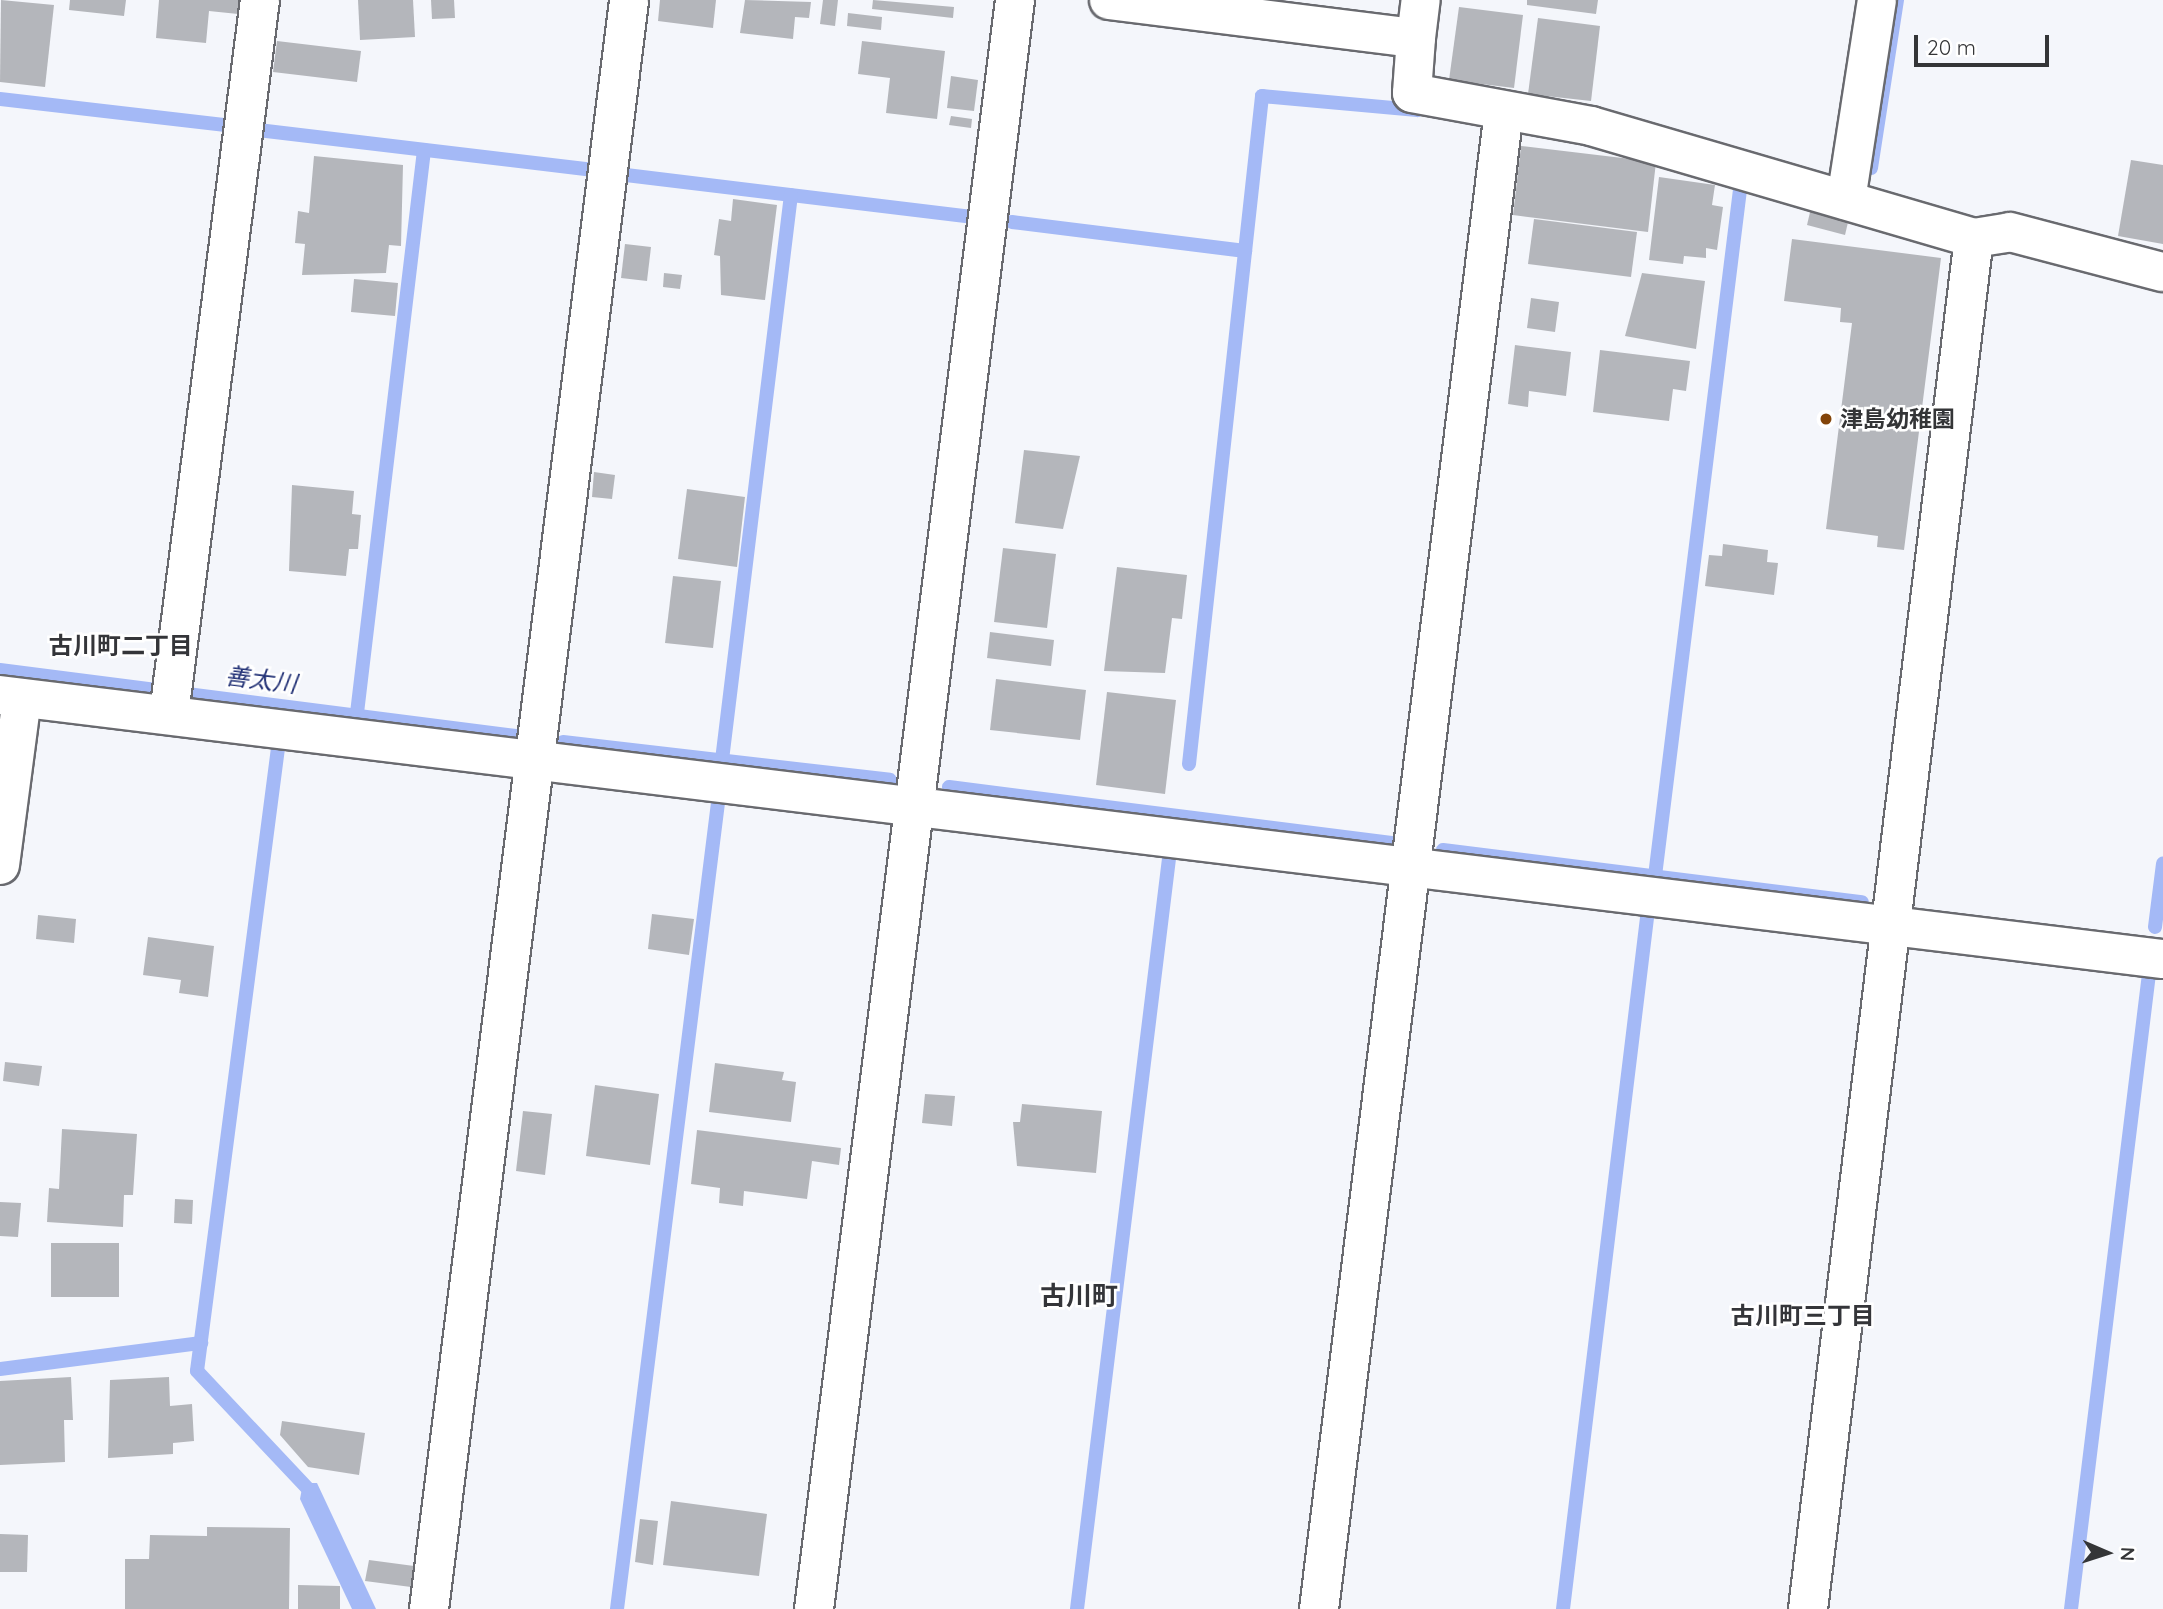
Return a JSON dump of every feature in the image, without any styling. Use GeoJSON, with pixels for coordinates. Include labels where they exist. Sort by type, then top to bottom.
{"type":"FeatureCollection","features":[{"type":"Feature","properties":{"kind":"street"},"geometry":{"type":"LineString","coordinates":[[169,714],[260,0]]}},
{"type":"Feature","properties":{"kind":"street"},"geometry":{"type":"LineString","coordinates":[[429,1609],[629,0]]}},
{"type":"Feature","properties":{"kind":"street"},"geometry":{"type":"LineString","coordinates":[[814,1609],[918,807],[1015,0]]}},
{"type":"Feature","properties":{"kind":"street"},"geometry":{"type":"LineString","coordinates":[[1109,0],[1416,38]]}},
{"type":"Feature","properties":{"kind":"street"},"geometry":{"type":"LineString","coordinates":[[1421,0],[1412,93],[1591,126],[1974,238],[2010,232],[2163,272]]}},
{"type":"Feature","properties":{"kind":"street"},"geometry":{"type":"LineString","coordinates":[[1846,200],[1877,0]]}},
{"type":"Feature","properties":{"kind":"street"},"geometry":{"type":"LineString","coordinates":[[1320,1609],[1504,111]]}},
{"type":"Feature","properties":{"kind":"street"},"geometry":{"type":"LineString","coordinates":[[1808,1609],[1974,238]]}},
{"type":"Feature","properties":{"kind":"street"},"geometry":{"type":"LineString","coordinates":[[0,865],[11,697],[169,714],[536,762],[2163,959]]}},
{"type":"Feature","properties":{"kind":"water"},"geometry":{"type":"Polygon","coordinates":[[[303,1483],[317,1483],[376,1609],[352,1609],[300,1499],[303,1483]]]}},
{"type":"Feature","properties":{"kind":"building"},"geometry":{"type":"Polygon","coordinates":[[[1,0],[54,5],[45,87],[0,82],[1,0]]]}},
{"type":"Feature","properties":{"kind":"building"},"geometry":{"type":"Polygon","coordinates":[[[70,0],[126,0],[124,16],[69,10],[70,0]]]}},
{"type":"Feature","properties":{"kind":"building"},"geometry":{"type":"Polygon","coordinates":[[[159,0],[239,0],[238,14],[209,11],[206,43],[156,38],[159,0]]]}},
{"type":"Feature","properties":{"kind":"building"},"geometry":{"type":"Polygon","coordinates":[[[358,0],[413,0],[415,37],[360,40],[358,0]]]}},
{"type":"Feature","properties":{"kind":"building"},"geometry":{"type":"Polygon","coordinates":[[[431,0],[454,0],[455,18],[432,19],[431,0]]]}},
{"type":"Feature","properties":{"kind":"building"},"geometry":{"type":"Polygon","coordinates":[[[660,0],[716,0],[713,28],[658,21],[660,0]]]}},
{"type":"Feature","properties":{"kind":"building"},"geometry":{"type":"Polygon","coordinates":[[[745,0],[811,2],[809,18],[795,17],[793,39],[740,33],[745,0]]]}},
{"type":"Feature","properties":{"kind":"building"},"geometry":{"type":"Polygon","coordinates":[[[823,0],[838,0],[835,26],[820,24],[823,0]]]}},
{"type":"Feature","properties":{"kind":"building"},"geometry":{"type":"Polygon","coordinates":[[[873,0],[954,7],[953,18],[872,9],[873,0]]]}},
{"type":"Feature","properties":{"kind":"building"},"geometry":{"type":"Polygon","coordinates":[[[1527,0],[1598,0],[1596,14],[1527,5],[1527,0]]]}},
{"type":"Feature","properties":{"kind":"building"},"geometry":{"type":"Polygon","coordinates":[[[1459,7],[1523,15],[1514,88],[1449,80],[1459,7]]]}},
{"type":"Feature","properties":{"kind":"building"},"geometry":{"type":"Polygon","coordinates":[[[848,13],[882,17],[881,30],[847,26],[848,13]]]}},
{"type":"Feature","properties":{"kind":"building"},"geometry":{"type":"Polygon","coordinates":[[[1538,18],[1600,26],[1591,101],[1528,94],[1538,18]]]}},
{"type":"Feature","properties":{"kind":"building"},"geometry":{"type":"Polygon","coordinates":[[[277,41],[361,51],[357,82],[273,72],[277,41]]]}},
{"type":"Feature","properties":{"kind":"building"},"geometry":{"type":"Polygon","coordinates":[[[862,41],[945,51],[937,119],[886,113],[890,78],[858,74],[862,41]]]}},
{"type":"Feature","properties":{"kind":"building"},"geometry":{"type":"Polygon","coordinates":[[[951,76],[978,80],[974,111],[947,108],[951,76]]]}},
{"type":"Feature","properties":{"kind":"building"},"geometry":{"type":"Polygon","coordinates":[[[951,116],[972,119],[971,128],[949,125],[951,116]]]}},
{"type":"Feature","properties":{"kind":"building"},"geometry":{"type":"Polygon","coordinates":[[[1521,146],[1656,162],[1648,232],[1513,215],[1521,146]]]}},
{"type":"Feature","properties":{"kind":"building"},"geometry":{"type":"Polygon","coordinates":[[[314,156],[403,165],[401,246],[389,245],[386,273],[302,275],[305,244],[295,243],[298,211],[309,213],[314,156]]]}},
{"type":"Feature","properties":{"kind":"building"},"geometry":{"type":"Polygon","coordinates":[[[2131,160],[2163,165],[2163,244],[2118,236],[2131,160]]]}},
{"type":"Feature","properties":{"kind":"building"},"geometry":{"type":"Polygon","coordinates":[[[1659,177],[1715,185],[1712,205],[1723,207],[1717,250],[1706,248],[1706,258],[1684,256],[1683,264],[1649,260],[1659,177]]]}},
{"type":"Feature","properties":{"kind":"building"},"geometry":{"type":"Polygon","coordinates":[[[733,199],[777,205],[765,300],[721,295],[720,256],[714,255],[719,219],[731,221],[733,199]]]}},
{"type":"Feature","properties":{"kind":"building"},"geometry":{"type":"Polygon","coordinates":[[[1811,208],[1849,218],[1845,235],[1807,225],[1811,208]]]}},
{"type":"Feature","properties":{"kind":"building"},"geometry":{"type":"Polygon","coordinates":[[[1534,219],[1637,232],[1631,277],[1528,264],[1534,219]]]}},
{"type":"Feature","properties":{"kind":"building"},"geometry":{"type":"Polygon","coordinates":[[[1792,239],[1941,258],[1904,550],[1877,547],[1878,536],[1826,529],[1852,323],[1840,322],[1841,308],[1784,301],[1792,239]]]}},
{"type":"Feature","properties":{"kind":"building"},"geometry":{"type":"Polygon","coordinates":[[[625,244],[651,247],[647,281],[621,278],[625,244]]]}},
{"type":"Feature","properties":{"kind":"building"},"geometry":{"type":"Polygon","coordinates":[[[664,273],[682,275],[680,289],[663,287],[664,273]]]}},
{"type":"Feature","properties":{"kind":"building"},"geometry":{"type":"Polygon","coordinates":[[[1642,273],[1705,281],[1696,349],[1625,336],[1642,273]]]}},
{"type":"Feature","properties":{"kind":"building"},"geometry":{"type":"Polygon","coordinates":[[[354,279],[398,283],[395,316],[351,312],[354,279]]]}},
{"type":"Feature","properties":{"kind":"building"},"geometry":{"type":"Polygon","coordinates":[[[1531,298],[1559,302],[1555,332],[1527,328],[1531,298]]]}},
{"type":"Feature","properties":{"kind":"building"},"geometry":{"type":"Polygon","coordinates":[[[1515,345],[1571,352],[1566,396],[1529,391],[1528,407],[1508,404],[1515,345]]]}},
{"type":"Feature","properties":{"kind":"building"},"geometry":{"type":"Polygon","coordinates":[[[1600,350],[1690,361],[1686,391],[1673,389],[1669,421],[1593,412],[1600,350]]]}},
{"type":"Feature","properties":{"kind":"building"},"geometry":{"type":"Polygon","coordinates":[[[1024,450],[1080,456],[1063,529],[1015,523],[1024,450]]]}},
{"type":"Feature","properties":{"kind":"building"},"geometry":{"type":"Polygon","coordinates":[[[594,472],[615,475],[612,499],[592,497],[594,472]]]}},
{"type":"Feature","properties":{"kind":"building"},"geometry":{"type":"Polygon","coordinates":[[[292,485],[354,491],[352,514],[361,515],[358,549],[349,549],[346,576],[289,571],[292,485]]]}},
{"type":"Feature","properties":{"kind":"building"},"geometry":{"type":"Polygon","coordinates":[[[687,489],[745,497],[737,567],[678,559],[687,489]]]}},
{"type":"Feature","properties":{"kind":"building"},"geometry":{"type":"Polygon","coordinates":[[[1723,544],[1768,550],[1767,562],[1778,563],[1774,595],[1705,586],[1709,555],[1722,556],[1723,544]]]}},
{"type":"Feature","properties":{"kind":"building"},"geometry":{"type":"Polygon","coordinates":[[[1003,548],[1056,554],[1047,628],[994,622],[1003,548]]]}},
{"type":"Feature","properties":{"kind":"building"},"geometry":{"type":"Polygon","coordinates":[[[1117,567],[1187,575],[1182,619],[1172,618],[1165,673],[1104,671],[1117,567]]]}},
{"type":"Feature","properties":{"kind":"building"},"geometry":{"type":"Polygon","coordinates":[[[673,576],[721,581],[713,648],[665,643],[673,576]]]}},
{"type":"Feature","properties":{"kind":"building"},"geometry":{"type":"Polygon","coordinates":[[[990,632],[1054,640],[1051,666],[987,658],[990,632]]]}},
{"type":"Feature","properties":{"kind":"building"},"geometry":{"type":"Polygon","coordinates":[[[996,679],[1086,690],[1080,740],[990,730],[996,679]]]}},
{"type":"Feature","properties":{"kind":"building"},"geometry":{"type":"Polygon","coordinates":[[[1107,692],[1176,700],[1165,794],[1096,785],[1107,692]]]}},
{"type":"Feature","properties":{"kind":"building"},"geometry":{"type":"Polygon","coordinates":[[[652,914],[694,919],[689,955],[648,949],[652,914]]]}},
{"type":"Feature","properties":{"kind":"building"},"geometry":{"type":"Polygon","coordinates":[[[38,915],[76,919],[74,943],[36,939],[38,915]]]}},
{"type":"Feature","properties":{"kind":"building"},"geometry":{"type":"Polygon","coordinates":[[[148,937],[214,946],[208,997],[179,993],[181,980],[143,975],[148,937]]]}},
{"type":"Feature","properties":{"kind":"building"},"geometry":{"type":"Polygon","coordinates":[[[5,1062],[42,1066],[39,1086],[3,1081],[5,1062]]]}},
{"type":"Feature","properties":{"kind":"building"},"geometry":{"type":"Polygon","coordinates":[[[715,1063],[784,1072],[782,1080],[796,1082],[791,1122],[709,1112],[715,1063]]]}},
{"type":"Feature","properties":{"kind":"building"},"geometry":{"type":"Polygon","coordinates":[[[595,1085],[659,1094],[650,1165],[586,1156],[595,1085]]]}},
{"type":"Feature","properties":{"kind":"building"},"geometry":{"type":"Polygon","coordinates":[[[925,1094],[955,1096],[952,1126],[922,1123],[925,1094]]]}},
{"type":"Feature","properties":{"kind":"building"},"geometry":{"type":"Polygon","coordinates":[[[1022,1104],[1102,1111],[1096,1173],[1017,1166],[1013,1122],[1020,1122],[1022,1104]]]}},
{"type":"Feature","properties":{"kind":"building"},"geometry":{"type":"Polygon","coordinates":[[[523,1111],[552,1114],[545,1175],[516,1171],[523,1111]]]}},
{"type":"Feature","properties":{"kind":"building"},"geometry":{"type":"Polygon","coordinates":[[[62,1129],[137,1134],[133,1195],[124,1195],[123,1227],[47,1222],[49,1188],[59,1189],[62,1129]]]}},
{"type":"Feature","properties":{"kind":"building"},"geometry":{"type":"Polygon","coordinates":[[[697,1130],[841,1148],[839,1165],[812,1161],[807,1199],[744,1191],[743,1206],[719,1203],[720,1188],[691,1184],[697,1130]]]}},
{"type":"Feature","properties":{"kind":"building"},"geometry":{"type":"Polygon","coordinates":[[[175,1199],[193,1200],[192,1224],[174,1223],[175,1199]]]}},
{"type":"Feature","properties":{"kind":"building"},"geometry":{"type":"Polygon","coordinates":[[[0,1202],[21,1203],[18,1237],[0,1236],[0,1202]]]}},
{"type":"Feature","properties":{"kind":"building"},"geometry":{"type":"Polygon","coordinates":[[[51,1243],[119,1243],[119,1297],[51,1297],[51,1243]]]}},
{"type":"Feature","properties":{"kind":"building"},"geometry":{"type":"Polygon","coordinates":[[[71,1377],[73,1420],[64,1420],[65,1462],[0,1465],[0,1381],[71,1377]]]}},
{"type":"Feature","properties":{"kind":"building"},"geometry":{"type":"Polygon","coordinates":[[[169,1377],[170,1406],[192,1404],[194,1441],[173,1443],[173,1454],[108,1458],[110,1380],[169,1377]]]}},
{"type":"Feature","properties":{"kind":"building"},"geometry":{"type":"Polygon","coordinates":[[[282,1421],[365,1433],[359,1475],[308,1467],[280,1435],[282,1421]]]}},
{"type":"Feature","properties":{"kind":"building"},"geometry":{"type":"Polygon","coordinates":[[[671,1501],[767,1514],[759,1576],[663,1565],[671,1501]]]}},
{"type":"Feature","properties":{"kind":"building"},"geometry":{"type":"Polygon","coordinates":[[[640,1519],[658,1521],[653,1565],[635,1562],[640,1519]]]}},
{"type":"Feature","properties":{"kind":"building"},"geometry":{"type":"Polygon","coordinates":[[[207,1527],[290,1528],[289,1609],[125,1609],[125,1559],[149,1559],[150,1535],[207,1536],[207,1527]]]}},
{"type":"Feature","properties":{"kind":"building"},"geometry":{"type":"Polygon","coordinates":[[[0,1534],[28,1535],[27,1572],[0,1572],[0,1534]]]}},
{"type":"Feature","properties":{"kind":"building"},"geometry":{"type":"Polygon","coordinates":[[[369,1560],[414,1566],[411,1587],[365,1581],[369,1560]]]}},
{"type":"Feature","properties":{"kind":"building"},"geometry":{"type":"Polygon","coordinates":[[[298,1585],[340,1586],[340,1609],[298,1609],[298,1585]]]}},
{"type":"Feature","properties":{"kind":"waterway"},"geometry":{"type":"LineString","coordinates":[[1871,168],[1897,0]]}},
{"type":"Feature","properties":{"kind":"waterway"},"geometry":{"type":"LineString","coordinates":[[1189,764],[1262,96],[1417,110]]}},
{"type":"Feature","properties":{"kind":"waterway"},"geometry":{"type":"LineString","coordinates":[[0,99],[234,126]]}},
{"type":"Feature","properties":{"kind":"waterway"},"geometry":{"type":"LineString","coordinates":[[258,130],[592,170]]}},
{"type":"Feature","properties":{"kind":"waterway"},"geometry":{"type":"LineString","coordinates":[[357,713],[424,150]]}},
{"type":"Feature","properties":{"kind":"waterway"},"geometry":{"type":"LineString","coordinates":[[626,175],[966,216]]}},
{"type":"Feature","properties":{"kind":"waterway"},"geometry":{"type":"LineString","coordinates":[[1655,876],[1741,182],[1733,179]]}},
{"type":"Feature","properties":{"kind":"waterway"},"geometry":{"type":"LineString","coordinates":[[722,760],[791,195]]}},
{"type":"Feature","properties":{"kind":"waterway"},"geometry":{"type":"LineString","coordinates":[[1012,222],[1245,251]]}},
{"type":"Feature","properties":{"kind":"waterway","name":"善太川"},"geometry":{"type":"LineString","coordinates":[[0,670],[516,736]]}},
{"type":"Feature","properties":{"kind":"waterway"},"geometry":{"type":"LineString","coordinates":[[563,742],[890,780]]}},
{"type":"Feature","properties":{"kind":"waterway"},"geometry":{"type":"LineString","coordinates":[[278,748],[197,1371],[314,1495]]}},
{"type":"Feature","properties":{"kind":"waterway"},"geometry":{"type":"LineString","coordinates":[[949,787],[1391,843]]}},
{"type":"Feature","properties":{"kind":"waterway"},"geometry":{"type":"LineString","coordinates":[[617,1609],[719,795]]}},
{"type":"Feature","properties":{"kind":"waterway"},"geometry":{"type":"LineString","coordinates":[[1443,850],[1862,902]]}},
{"type":"Feature","properties":{"kind":"waterway"},"geometry":{"type":"LineString","coordinates":[[1077,1609],[1170,851]]}},
{"type":"Feature","properties":{"kind":"waterway"},"geometry":{"type":"LineString","coordinates":[[2155,927],[2163,864]]}},
{"type":"Feature","properties":{"kind":"waterway"},"geometry":{"type":"LineString","coordinates":[[1563,1609],[1648,910]]}},
{"type":"Feature","properties":{"kind":"waterway"},"geometry":{"type":"LineString","coordinates":[[2071,1609],[2149,974]]}},
{"type":"Feature","properties":{"kind":"waterway"},"geometry":{"type":"LineString","coordinates":[[0,1369],[201,1343]]}},
{"type":"Feature","properties":{"kind":"place","name":"津島幼稚園"},"geometry":{"type":"Point","coordinates":[1826,419]}},
{"type":"Feature","properties":{"kind":"district","name":"古川町二丁目"},"geometry":{"type":"Point","coordinates":[121,646]}},
{"type":"Feature","properties":{"kind":"district","name":"古川町"},"geometry":{"type":"Point","coordinates":[1079,1296]}},
{"type":"Feature","properties":{"kind":"district","name":"古川町三丁目"},"geometry":{"type":"Point","coordinates":[1803,1316]}}]}
